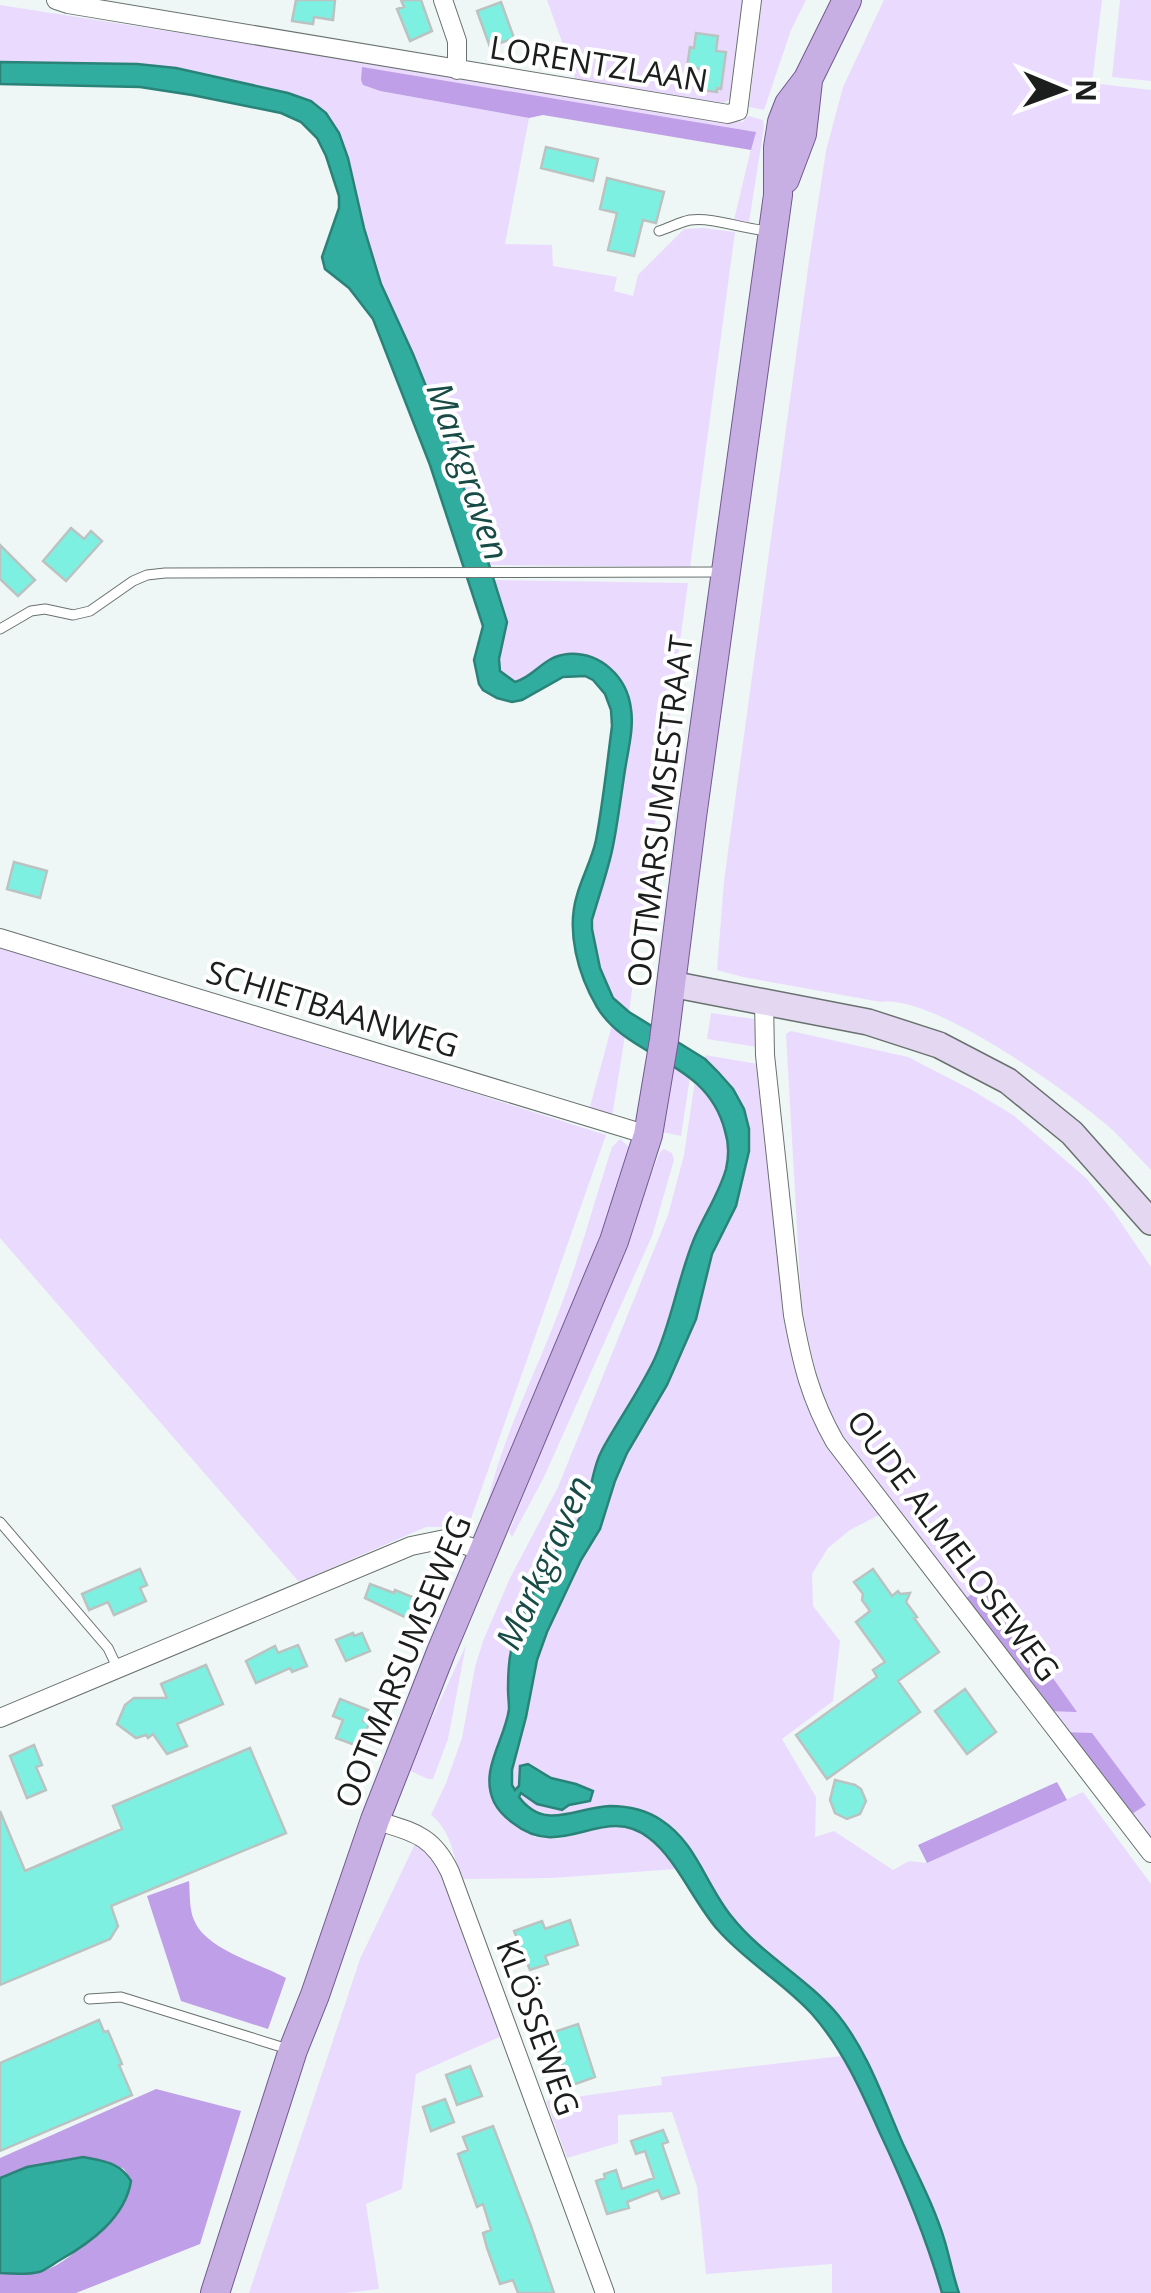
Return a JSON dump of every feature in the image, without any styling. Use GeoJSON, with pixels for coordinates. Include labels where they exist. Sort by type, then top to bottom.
{"type":"FeatureCollection","features":[{"type":"Feature","properties":{"kind":"main road","name":"OOTMARSUMSESTRAAT"},"geometry":{"type":"LineString","coordinates":[[661,1059],[774,231],[782,122],[788,104],[808,79],[847,0]]}},
{"type":"Feature","properties":{"kind":"main road"},"geometry":{"type":"LineString","coordinates":[[672,984],[868,1022],[939,1045],[1008,1081],[1072,1133],[1151,1222]]}},
{"type":"Feature","properties":{"kind":"main road","name":"OOTMARSUMSEWEG"},"geometry":{"type":"LineString","coordinates":[[215,2293],[294,2050],[375,1820],[441,1652],[614,1241],[648,1135],[661,1059]]}},
{"type":"Feature","properties":{"kind":"street","name":"LORENTZLAAN"},"geometry":{"type":"LineString","coordinates":[[56,0],[728,114],[738,111],[752,0]]}},
{"type":"Feature","properties":{"kind":"street","name":"LORENTZLAAN"},"geometry":{"type":"LineString","coordinates":[[442,0],[457,41],[457,70]]}},
{"type":"Feature","properties":{"kind":"street","name":"SCHIETBAANWEG"},"geometry":{"type":"LineString","coordinates":[[0,938],[648,1135]]}},
{"type":"Feature","properties":{"kind":"street","name":"OUDE ALMELOSEWEG"},"geometry":{"type":"LineString","coordinates":[[764,1000],[765,1056],[793,1315],[816,1408],[834,1442],[1151,1853]]}},
{"type":"Feature","properties":{"kind":"street"},"geometry":{"type":"LineString","coordinates":[[0,1718],[411,1546],[445,1540],[484,1551]]}},
{"type":"Feature","properties":{"kind":"street","name":"KLÖSSEWEG"},"geometry":{"type":"LineString","coordinates":[[375,1820],[424,1836],[442,1854],[604,2293]]}},
{"type":"Feature","properties":{"kind":"lane"},"geometry":{"type":"LineString","coordinates":[[659,232],[690,220],[774,231]]}},
{"type":"Feature","properties":{"kind":"lane"},"geometry":{"type":"LineString","coordinates":[[0,629],[31,611],[45,609],[73,615],[90,611],[133,581],[164,573],[726,572]]}},
{"type":"Feature","properties":{"kind":"lane"},"geometry":{"type":"LineString","coordinates":[[0,1522],[108,1648],[118,1668]]}},
{"type":"Feature","properties":{"kind":"lane"},"geometry":{"type":"LineString","coordinates":[[90,2000],[121,1997],[294,2050]]}},
{"type":"Feature","properties":{"kind":"shaded area"},"geometry":{"type":"Polygon","coordinates":[[[547,0],[746,0],[731,99],[719,105],[576,81],[547,0]]]}},
{"type":"Feature","properties":{"kind":"shaded area"},"geometry":{"type":"Polygon","coordinates":[[[762,0],[806,0],[791,30],[764,110],[749,107],[762,0]]]}},
{"type":"Feature","properties":{"kind":"shaded area"},"geometry":{"type":"Polygon","coordinates":[[[884,0],[1102,0],[1092,83],[1151,90],[1151,1170],[1108,1126],[1063,1091],[999,1048],[933,1013],[904,1004],[717,970],[724,881],[826,151],[843,87],[884,0]]]}},
{"type":"Feature","properties":{"kind":"shaded area"},"geometry":{"type":"Polygon","coordinates":[[[1120,0],[1151,0],[1151,81],[1112,77],[1120,0]]]}},
{"type":"Feature","properties":{"kind":"shaded area"},"geometry":{"type":"Polygon","coordinates":[[[0,5],[212,38],[213,34],[743,122],[749,116],[763,120],[747,223],[734,220],[755,132],[362,68],[363,85],[380,91],[529,118],[505,244],[552,245],[553,266],[617,277],[614,291],[633,296],[638,275],[684,229],[735,232],[690,567],[488,565],[454,459],[409,346],[381,285],[368,288],[356,186],[288,93],[195,71],[137,64],[0,62],[0,5]]]}},
{"type":"Feature","properties":{"kind":"shaded area"},"geometry":{"type":"Polygon","coordinates":[[[0,62],[176,68],[288,93],[311,101],[326,113],[348,158],[381,284],[442,426],[507,622],[500,671],[515,682],[552,658],[580,654],[610,668],[624,686],[631,709],[630,739],[613,846],[592,920],[600,968],[613,998],[705,1059],[733,1089],[744,1109],[749,1151],[736,1206],[712,1254],[696,1319],[667,1385],[627,1453],[600,1529],[547,1632],[537,1660],[512,1785],[515,1790],[519,1786],[520,1766],[528,1764],[551,1778],[593,1791],[590,1801],[562,1810],[537,1804],[521,1793],[519,1797],[539,1813],[562,1815],[616,1806],[643,1811],[661,1820],[684,1840],[723,1905],[744,1930],[838,2015],[867,2061],[931,2204],[959,2293],[942,2293],[897,2171],[833,2041],[801,2003],[718,1930],[659,1847],[632,1829],[615,1826],[566,1836],[531,1834],[502,1814],[490,1790],[491,1767],[509,1709],[509,1665],[516,1632],[549,1563],[582,1514],[602,1450],[655,1358],[688,1254],[728,1159],[725,1131],[716,1107],[685,1074],[611,1025],[597,1007],[579,967],[573,938],[574,909],[594,847],[603,798],[612,726],[605,694],[585,676],[563,677],[512,702],[497,698],[479,684],[474,660],[483,626],[430,465],[373,319],[349,288],[325,269],[322,257],[339,208],[339,196],[317,138],[301,122],[281,113],[192,95],[140,87],[0,84],[0,62]]]}},
{"type":"Feature","properties":{"kind":"shaded area"},"geometry":{"type":"Polygon","coordinates":[[[362,67],[756,132],[751,150],[543,115],[529,118],[380,91],[363,85],[362,67]]]}},
{"type":"Feature","properties":{"kind":"shaded area"},"geometry":{"type":"Polygon","coordinates":[[[493,580],[688,583],[629,1012],[613,998],[607,986],[592,929],[613,847],[631,727],[608,666],[529,675],[514,682],[500,671],[507,622],[493,580]]]}},
{"type":"Feature","properties":{"kind":"shaded area"},"geometry":{"type":"Polygon","coordinates":[[[0,943],[606,1135],[468,1527],[426,1527],[299,1582],[0,1238],[0,943]]]}},
{"type":"Feature","properties":{"kind":"shaded area"},"geometry":{"type":"Polygon","coordinates":[[[711,1013],[754,1019],[757,1047],[707,1039],[711,1013]]]}},
{"type":"Feature","properties":{"kind":"shaded area"},"geometry":{"type":"Polygon","coordinates":[[[612,1025],[625,1035],[612,1117],[589,1110],[612,1025]]]}},
{"type":"Feature","properties":{"kind":"shaded area"},"geometry":{"type":"Polygon","coordinates":[[[791,1031],[908,1057],[1013,1115],[1086,1178],[1151,1267],[1151,1856],[1124,1819],[1145,1805],[1060,1732],[1044,1712],[1076,1711],[964,1600],[825,1409],[802,1316],[786,1034],[791,1031]]]}},
{"type":"Feature","properties":{"kind":"shaded area"},"geometry":{"type":"Polygon","coordinates":[[[705,1055],[758,1064],[786,1316],[827,1440],[879,1515],[850,1530],[828,1548],[812,1574],[813,1606],[840,1641],[833,1701],[782,1739],[816,1797],[815,1837],[834,1831],[893,1870],[909,1861],[927,1863],[1083,1792],[1151,1884],[1151,2293],[959,2293],[944,2239],[882,2092],[840,2018],[809,1985],[743,1930],[688,1846],[662,1821],[609,1806],[554,1816],[529,1808],[519,1797],[522,1793],[537,1804],[583,1804],[576,1784],[551,1778],[528,1764],[520,1786],[515,1790],[512,1785],[537,1660],[547,1632],[600,1529],[627,1453],[667,1385],[696,1319],[712,1254],[736,1206],[749,1151],[718,1072],[705,1055]]]}},
{"type":"Feature","properties":{"kind":"shaded area"},"geometry":{"type":"Polygon","coordinates":[[[673,1064],[690,1077],[681,1136],[662,1132],[673,1064]]]}},
{"type":"Feature","properties":{"kind":"shaded area"},"geometry":{"type":"Polygon","coordinates":[[[695,1080],[723,1120],[728,1141],[727,1164],[712,1208],[697,1232],[654,1358],[598,1456],[580,1519],[554,1554],[512,1644],[509,1709],[489,1772],[507,1819],[535,1837],[557,1839],[606,1827],[629,1827],[648,1836],[676,1869],[552,1878],[460,1879],[447,1836],[431,1815],[462,1738],[483,1641],[510,1578],[558,1487],[668,1215],[684,1155],[695,1080]]]}},
{"type":"Feature","properties":{"kind":"shaded area"},"geometry":{"type":"Polygon","coordinates":[[[620,1139],[630,1148],[604,1235],[484,1522],[507,1438],[562,1303],[612,1147],[620,1139]]]}},
{"type":"Feature","properties":{"kind":"shaded area"},"geometry":{"type":"Polygon","coordinates":[[[664,1149],[672,1153],[674,1160],[652,1236],[544,1477],[512,1537],[509,1532],[664,1149]]]}},
{"type":"Feature","properties":{"kind":"shaded area"},"geometry":{"type":"Polygon","coordinates":[[[983,1585],[1077,1712],[1044,1711],[964,1600],[983,1585]]]}},
{"type":"Feature","properties":{"kind":"shaded area"},"geometry":{"type":"Polygon","coordinates":[[[466,1645],[448,1739],[433,1779],[428,1779],[408,1770],[466,1645]]]}},
{"type":"Feature","properties":{"kind":"shaded area"},"geometry":{"type":"Polygon","coordinates":[[[1060,1732],[1092,1733],[1146,1805],[1124,1819],[1060,1732]]]}},
{"type":"Feature","properties":{"kind":"shaded area"},"geometry":{"type":"Polygon","coordinates":[[[1057,1782],[1067,1800],[927,1863],[918,1845],[1057,1782]]]}},
{"type":"Feature","properties":{"kind":"shaded area"},"geometry":{"type":"Polygon","coordinates":[[[415,1844],[423,1847],[445,1872],[504,2035],[416,2074],[402,2189],[366,2204],[379,2289],[249,2293],[360,1959],[415,1844]]]}},
{"type":"Feature","properties":{"kind":"shaded area"},"geometry":{"type":"Polygon","coordinates":[[[189,1881],[194,1920],[210,1940],[286,1978],[268,2029],[181,2001],[147,1896],[189,1881]]]}},
{"type":"Feature","properties":{"kind":"shaded area"},"geometry":{"type":"Polygon","coordinates":[[[842,2056],[898,2172],[942,2293],[832,2293],[832,2264],[706,2274],[697,2187],[672,2112],[618,2115],[618,2143],[567,2158],[546,2101],[662,2085],[661,2077],[842,2056]]]}},
{"type":"Feature","properties":{"kind":"shaded area"},"geometry":{"type":"Polygon","coordinates":[[[156,2089],[241,2111],[200,2244],[76,2293],[0,2293],[0,2273],[36,2273],[69,2257],[92,2234],[131,2181],[124,2169],[107,2161],[27,2167],[0,2178],[0,2158],[156,2089]]]}},
{"type":"Feature","properties":{"kind":"shaded area"},"geometry":{"type":"Polygon","coordinates":[[[83,2157],[104,2161],[127,2175],[131,2181],[122,2207],[83,2246],[44,2270],[30,2274],[0,2273],[0,2178],[27,2167],[83,2157]]]}},
{"type":"Feature","properties":{"kind":"building"},"geometry":{"type":"Polygon","coordinates":[[[296,0],[335,0],[333,20],[314,17],[313,24],[292,21],[296,0]]]}},
{"type":"Feature","properties":{"kind":"building"},"geometry":{"type":"Polygon","coordinates":[[[401,0],[421,0],[432,31],[410,41],[397,9],[404,7],[401,0]]]}},
{"type":"Feature","properties":{"kind":"building"},"geometry":{"type":"Polygon","coordinates":[[[501,2],[514,38],[490,47],[477,11],[501,2]]]}},
{"type":"Feature","properties":{"kind":"building"},"geometry":{"type":"Polygon","coordinates":[[[696,33],[718,36],[716,51],[726,52],[721,89],[717,88],[717,92],[702,90],[703,86],[698,86],[701,69],[687,67],[696,33]]]}},
{"type":"Feature","properties":{"kind":"building"},"geometry":{"type":"Polygon","coordinates":[[[546,147],[598,159],[593,181],[541,168],[546,147]]]}},
{"type":"Feature","properties":{"kind":"building"},"geometry":{"type":"Polygon","coordinates":[[[607,178],[664,192],[656,223],[643,220],[634,256],[608,250],[617,213],[600,209],[607,178]]]}},
{"type":"Feature","properties":{"kind":"building"},"geometry":{"type":"Polygon","coordinates":[[[71,528],[84,539],[91,531],[102,541],[66,581],[43,561],[71,528]]]}},
{"type":"Feature","properties":{"kind":"building"},"geometry":{"type":"Polygon","coordinates":[[[0,545],[35,580],[18,596],[0,579],[0,545]]]}},
{"type":"Feature","properties":{"kind":"building"},"geometry":{"type":"Polygon","coordinates":[[[14,862],[47,871],[40,898],[7,889],[14,862]]]}},
{"type":"Feature","properties":{"kind":"building"},"geometry":{"type":"Polygon","coordinates":[[[140,1569],[147,1585],[140,1588],[146,1601],[114,1615],[108,1602],[89,1610],[82,1594],[140,1569]]]}},
{"type":"Feature","properties":{"kind":"building"},"geometry":{"type":"Polygon","coordinates":[[[873,1569],[892,1596],[898,1591],[910,1593],[906,1602],[939,1652],[898,1681],[920,1712],[827,1779],[796,1735],[877,1677],[873,1670],[885,1662],[856,1622],[870,1611],[854,1582],[873,1569]]]}},
{"type":"Feature","properties":{"kind":"building"},"geometry":{"type":"Polygon","coordinates":[[[370,1584],[417,1599],[409,1619],[365,1598],[370,1584]]]}},
{"type":"Feature","properties":{"kind":"building"},"geometry":{"type":"Polygon","coordinates":[[[362,1633],[370,1651],[346,1661],[336,1640],[362,1633]]]}},
{"type":"Feature","properties":{"kind":"building"},"geometry":{"type":"Polygon","coordinates":[[[298,1645],[307,1666],[292,1672],[290,1668],[256,1683],[246,1661],[275,1646],[278,1653],[298,1645]]]}},
{"type":"Feature","properties":{"kind":"building"},"geometry":{"type":"Polygon","coordinates":[[[206,1665],[223,1704],[177,1724],[187,1746],[167,1754],[153,1734],[136,1738],[117,1724],[125,1705],[134,1698],[167,1698],[161,1684],[206,1665]]]}},
{"type":"Feature","properties":{"kind":"building"},"geometry":{"type":"Polygon","coordinates":[[[965,1689],[996,1732],[967,1754],[935,1711],[965,1689]]]}},
{"type":"Feature","properties":{"kind":"building"},"geometry":{"type":"Polygon","coordinates":[[[340,1699],[368,1710],[363,1721],[369,1723],[360,1747],[336,1738],[343,1720],[333,1716],[340,1699]]]}},
{"type":"Feature","properties":{"kind":"building"},"geometry":{"type":"Polygon","coordinates":[[[34,1745],[42,1765],[36,1767],[46,1790],[27,1798],[10,1756],[34,1745]]]}},
{"type":"Feature","properties":{"kind":"building"},"geometry":{"type":"Polygon","coordinates":[[[250,1748],[286,1833],[111,1906],[118,1926],[110,1939],[0,1985],[0,1811],[25,1871],[122,1829],[113,1806],[250,1748]]]}},
{"type":"Feature","properties":{"kind":"building"},"geometry":{"type":"Polygon","coordinates":[[[835,1780],[861,1789],[866,1801],[860,1814],[847,1819],[835,1813],[830,1800],[835,1780]]]}},
{"type":"Feature","properties":{"kind":"building"},"geometry":{"type":"Polygon","coordinates":[[[570,1920],[578,1945],[545,1956],[548,1964],[530,1970],[514,1931],[542,1921],[545,1929],[570,1920]]]}},
{"type":"Feature","properties":{"kind":"building"},"geometry":{"type":"Polygon","coordinates":[[[99,2020],[104,2032],[108,2031],[132,2095],[0,2151],[0,2063],[99,2020]]]}},
{"type":"Feature","properties":{"kind":"building"},"geometry":{"type":"Polygon","coordinates":[[[578,2024],[595,2077],[570,2086],[551,2033],[578,2024]]]}},
{"type":"Feature","properties":{"kind":"building"},"geometry":{"type":"Polygon","coordinates":[[[470,2066],[482,2096],[457,2105],[446,2075],[470,2066]]]}},
{"type":"Feature","properties":{"kind":"building"},"geometry":{"type":"Polygon","coordinates":[[[445,2099],[454,2122],[431,2131],[423,2107],[445,2099]]]}},
{"type":"Feature","properties":{"kind":"building"},"geometry":{"type":"Polygon","coordinates":[[[493,2126],[554,2293],[518,2293],[513,2280],[500,2284],[483,2233],[491,2230],[483,2204],[477,2207],[458,2154],[468,2150],[463,2137],[493,2126]]]}},
{"type":"Feature","properties":{"kind":"building"},"geometry":{"type":"Polygon","coordinates":[[[663,2130],[668,2142],[662,2144],[679,2193],[662,2199],[658,2190],[627,2202],[629,2208],[607,2214],[596,2181],[616,2170],[622,2189],[654,2178],[645,2151],[636,2154],[631,2141],[663,2130]]]}},
{"type":"Feature","properties":{"kind":"water label","name":"Markgraven"},"geometry":{"type":"Point","coordinates":[469,471]}},
{"type":"Feature","properties":{"kind":"water label","name":"Markgraven"},"geometry":{"type":"Point","coordinates":[543,1562]}}]}
